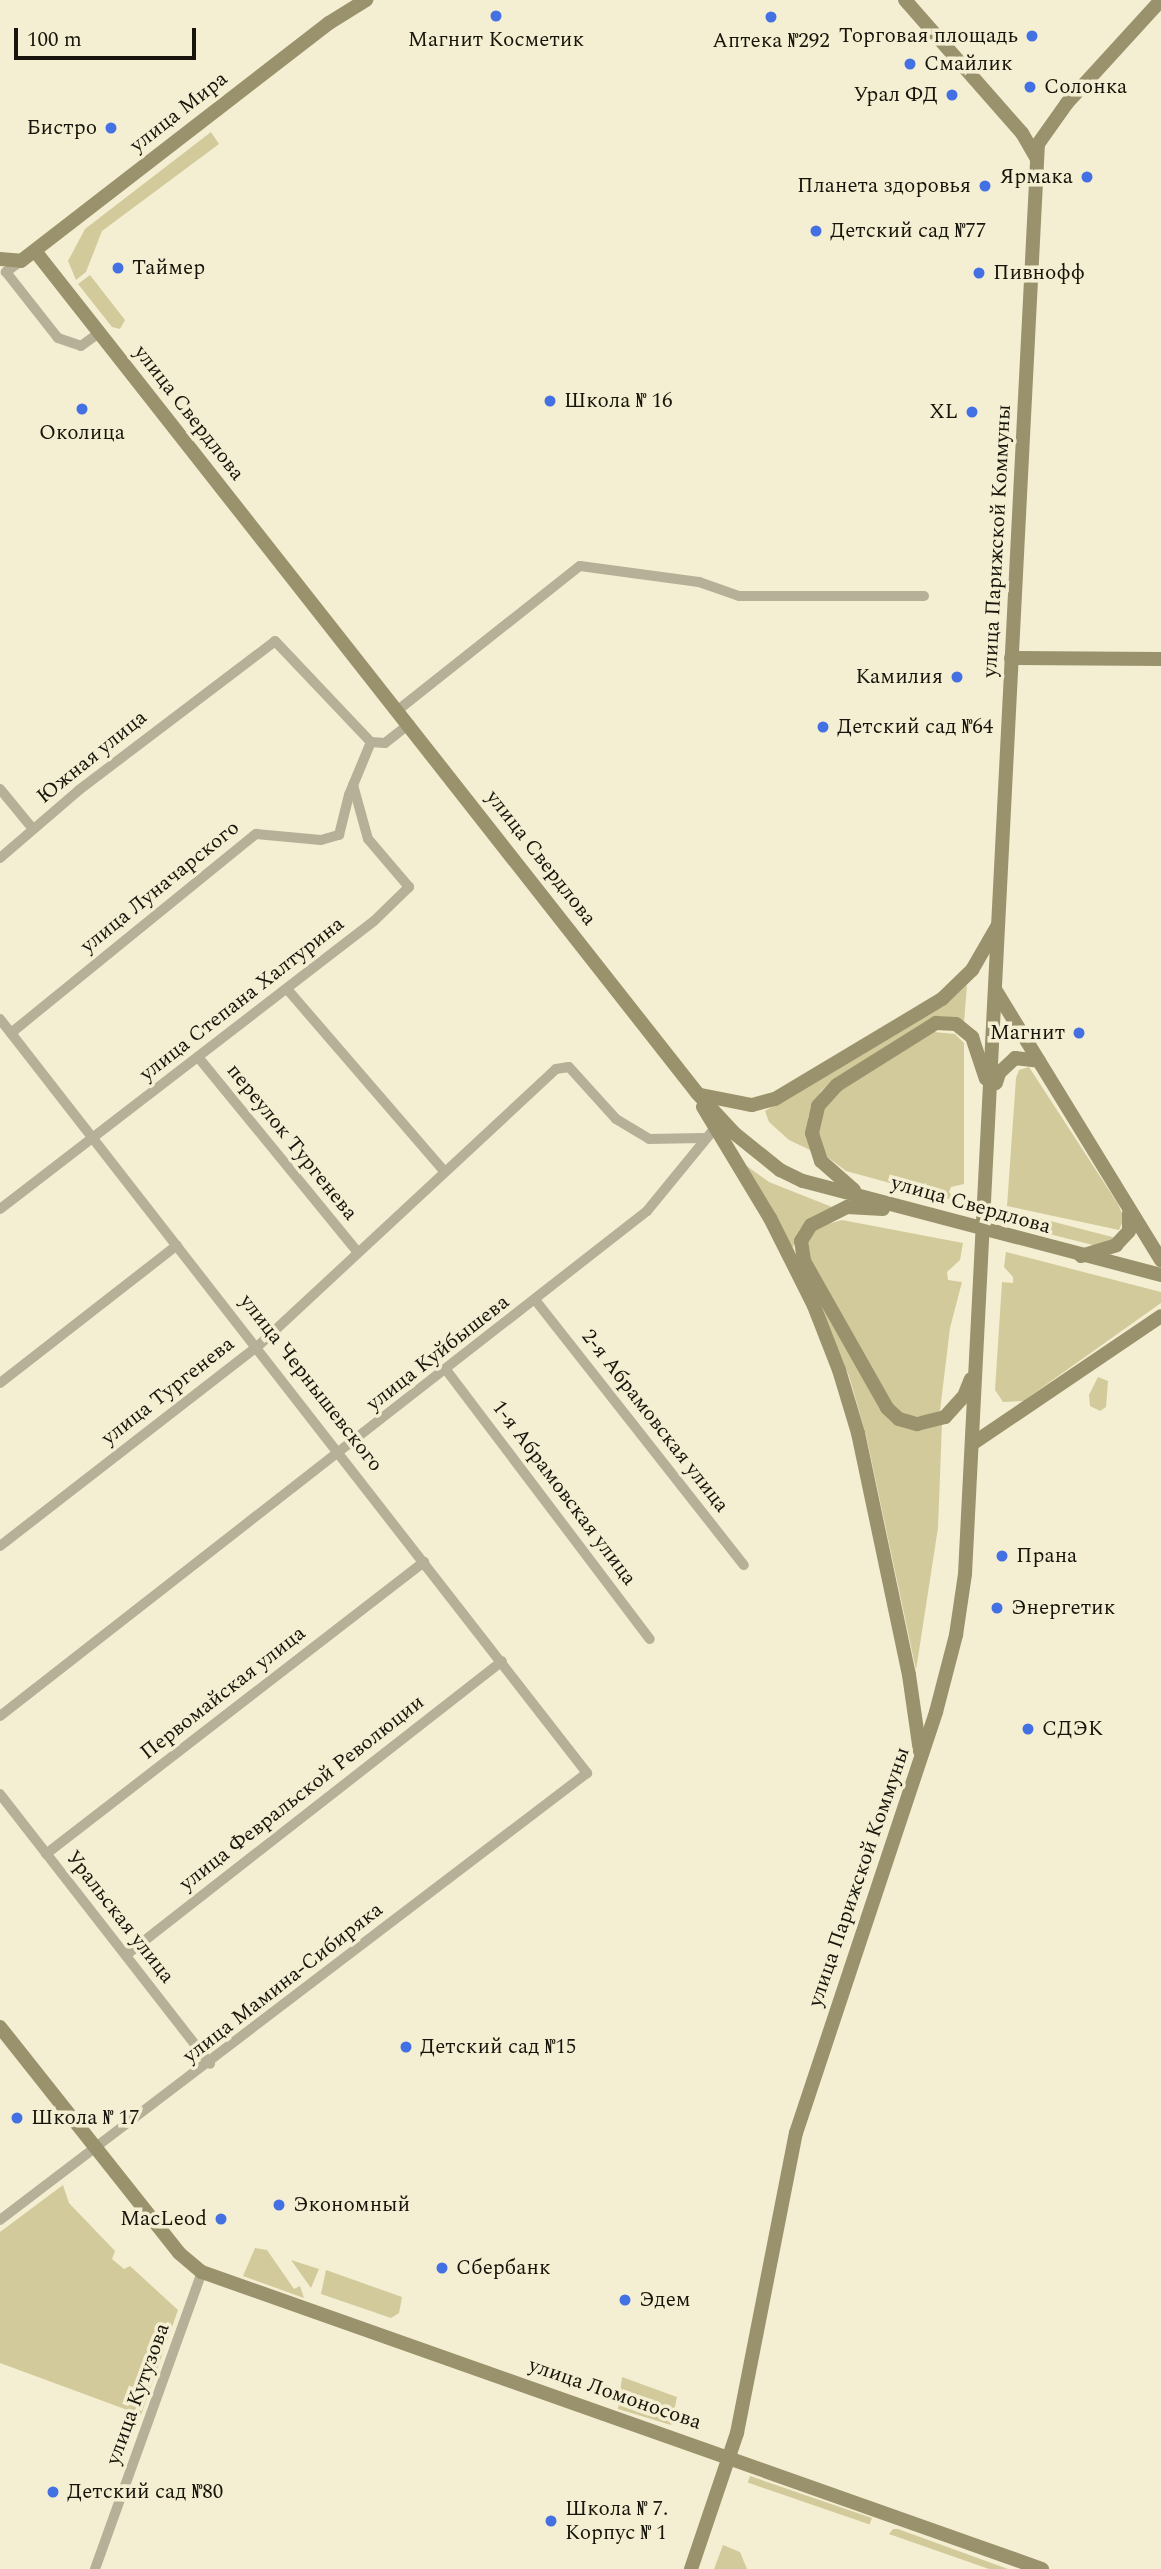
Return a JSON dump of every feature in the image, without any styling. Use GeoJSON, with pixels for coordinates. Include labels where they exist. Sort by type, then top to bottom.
{"type":"FeatureCollection","features":[{"type":"Feature","properties":{"kind":"main road","name":"улица Мира"},"geometry":{"type":"LineString","coordinates":[[3,266],[21,261],[35,251],[329,23],[366,0]]}},
{"type":"Feature","properties":{"kind":"main road"},"geometry":{"type":"LineString","coordinates":[[905,0],[1023,133],[1037,160]]}},
{"type":"Feature","properties":{"kind":"main road","name":"улица Парижской Коммуны"},"geometry":{"type":"LineString","coordinates":[[691,2569],[730,2456],[796,2133],[921,1761],[956,1635],[965,1574],[987,1184],[1037,160],[1046,128],[1161,0]]}},
{"type":"Feature","properties":{"kind":"main road","name":"улица Свердлова"},"geometry":{"type":"LineString","coordinates":[[35,251],[697,1093],[734,1133],[780,1170],[916,1212],[1080,1257],[1161,1275]]}},
{"type":"Feature","properties":{"kind":"main road"},"geometry":{"type":"LineString","coordinates":[[1011,657],[1161,659]]}},
{"type":"Feature","properties":{"kind":"main road"},"geometry":{"type":"LineString","coordinates":[[921,1761],[909,1675],[858,1433],[839,1370],[814,1306],[769,1218],[708,1134],[697,1093],[751,1105],[775,1100],[942,999],[972,970],[1000,921]]}},
{"type":"Feature","properties":{"kind":"main road"},"geometry":{"type":"LineString","coordinates":[[996,991],[1161,1260]]}},
{"type":"Feature","properties":{"kind":"main road"},"geometry":{"type":"LineString","coordinates":[[874,1199],[838,1180],[814,1149],[812,1133],[818,1106],[837,1085],[936,1023],[956,1024],[972,1037],[979,1051],[990,1109]]}},
{"type":"Feature","properties":{"kind":"main road"},"geometry":{"type":"LineString","coordinates":[[990,1109],[999,1073],[1006,1063],[1026,1056],[1038,1061]]}},
{"type":"Feature","properties":{"kind":"main road"},"geometry":{"type":"LineString","coordinates":[[1080,1257],[1107,1249],[1126,1236],[1131,1219],[1125,1202]]}},
{"type":"Feature","properties":{"kind":"main road"},"geometry":{"type":"LineString","coordinates":[[916,1212],[847,1207],[811,1224],[800,1251],[887,1408],[900,1419],[916,1424],[945,1417],[964,1396],[976,1367]]}},
{"type":"Feature","properties":{"kind":"main road"},"geometry":{"type":"LineString","coordinates":[[972,1444],[1161,1317]]}},
{"type":"Feature","properties":{"kind":"main road","name":"улица Ломоносова"},"geometry":{"type":"LineString","coordinates":[[0,2026],[178,2253],[202,2272],[730,2456],[1042,2569]]}},
{"type":"Feature","properties":{"kind":"street"},"geometry":{"type":"LineString","coordinates":[[3,266],[58,338],[81,346],[99,333]]}},
{"type":"Feature","properties":{"kind":"street"},"geometry":{"type":"LineString","coordinates":[[398,710],[580,566],[699,582],[739,596],[924,596]]}},
{"type":"Feature","properties":{"kind":"street","name":"Южная улица"},"geometry":{"type":"LineString","coordinates":[[0,858],[176,714],[275,641],[371,742]]}},
{"type":"Feature","properties":{"kind":"street"},"geometry":{"type":"LineString","coordinates":[[371,742],[384,744],[409,724]]}},
{"type":"Feature","properties":{"kind":"street","name":"улица Луначарского"},"geometry":{"type":"LineString","coordinates":[[11,1033],[256,834],[321,840],[340,835],[353,785],[371,742]]}},
{"type":"Feature","properties":{"kind":"street","name":"улица Степана Халтурина"},"geometry":{"type":"LineString","coordinates":[[0,1209],[374,921],[409,887],[368,838],[353,785]]}},
{"type":"Feature","properties":{"kind":"street","name":"Южная улица"},"geometry":{"type":"LineString","coordinates":[[0,789],[33,829]]}},
{"type":"Feature","properties":{"kind":"street"},"geometry":{"type":"LineString","coordinates":[[287,989],[444,1171]]}},
{"type":"Feature","properties":{"kind":"street","name":"улица Чернышевского"},"geometry":{"type":"LineString","coordinates":[[0,1019],[342,1453],[587,1773]]}},
{"type":"Feature","properties":{"kind":"street","name":"переулок Тургенева"},"geometry":{"type":"LineString","coordinates":[[198,1057],[357,1251]]}},
{"type":"Feature","properties":{"kind":"street","name":"улица Тургенева"},"geometry":{"type":"LineString","coordinates":[[0,1546],[258,1346],[551,1073],[569,1067],[616,1119],[649,1139],[708,1134]]}},
{"type":"Feature","properties":{"kind":"street","name":"улица Куйбышева"},"geometry":{"type":"LineString","coordinates":[[0,1716],[342,1453],[536,1301],[571,1268],[647,1211],[708,1134]]}},
{"type":"Feature","properties":{"kind":"street"},"geometry":{"type":"LineString","coordinates":[[0,1383],[177,1245]]}},
{"type":"Feature","properties":{"kind":"street","name":"2-я Абрамовская улица"},"geometry":{"type":"LineString","coordinates":[[536,1301],[744,1565]]}},
{"type":"Feature","properties":{"kind":"street","name":"1-я Абрамовская улица"},"geometry":{"type":"LineString","coordinates":[[447,1371],[650,1639]]}},
{"type":"Feature","properties":{"kind":"street","name":"Первомайская улица"},"geometry":{"type":"LineString","coordinates":[[46,1854],[424,1562]]}},
{"type":"Feature","properties":{"kind":"street","name":"улица Февральской Революции"},"geometry":{"type":"LineString","coordinates":[[126,1955],[502,1661]]}},
{"type":"Feature","properties":{"kind":"street","name":"улица Мамина-Сибиряка"},"geometry":{"type":"LineString","coordinates":[[0,2220],[63,2169],[96,2150],[210,2064],[587,1773]]}},
{"type":"Feature","properties":{"kind":"street","name":"Уральская улица"},"geometry":{"type":"LineString","coordinates":[[0,1794],[210,2064]]}},
{"type":"Feature","properties":{"kind":"street","name":"улица Кутузова"},"geometry":{"type":"LineString","coordinates":[[95,2569],[202,2272]]}},
{"type":"Feature","properties":{"kind":"shaded area"},"geometry":{"type":"Polygon","coordinates":[[[211,132],[219,144],[102,231],[86,272],[76,280],[68,261],[85,229],[211,132]]]}},
{"type":"Feature","properties":{"kind":"shaded area"},"geometry":{"type":"Polygon","coordinates":[[[90,275],[125,320],[120,329],[112,327],[78,284],[90,275]]]}},
{"type":"Feature","properties":{"kind":"shaded area"},"geometry":{"type":"Polygon","coordinates":[[[967,985],[964,1023],[949,1018],[833,1080],[821,1091],[808,1117],[810,1150],[789,1140],[769,1122],[765,1111],[946,1004],[967,985]]]}},
{"type":"Feature","properties":{"kind":"shaded area"},"geometry":{"type":"Polygon","coordinates":[[[934,1032],[955,1034],[964,1043],[964,1184],[951,1187],[949,1192],[956,1201],[846,1171],[822,1153],[817,1141],[821,1112],[839,1092],[934,1032]]]}},
{"type":"Feature","properties":{"kind":"shaded area"},"geometry":{"type":"Polygon","coordinates":[[[1029,1067],[1118,1204],[1124,1218],[1119,1230],[1007,1206],[1016,1078],[1019,1070],[1029,1067]]]}},
{"type":"Feature","properties":{"kind":"shaded area"},"geometry":{"type":"Polygon","coordinates":[[[733,1156],[769,1182],[832,1207],[800,1229],[792,1250],[733,1156]]]}},
{"type":"Feature","properties":{"kind":"shaded area"},"geometry":{"type":"Polygon","coordinates":[[[1011,1216],[1035,1217],[1116,1238],[1097,1246],[1009,1224],[1011,1216]]]}},
{"type":"Feature","properties":{"kind":"shaded area"},"geometry":{"type":"Polygon","coordinates":[[[842,1220],[963,1243],[960,1260],[947,1272],[948,1280],[962,1282],[950,1328],[940,1411],[931,1416],[904,1417],[891,1407],[803,1254],[803,1244],[818,1227],[842,1220]]]}},
{"type":"Feature","properties":{"kind":"shaded area"},"geometry":{"type":"Polygon","coordinates":[[[1006,1252],[1161,1292],[1161,1303],[1023,1401],[1003,1402],[995,1390],[1002,1282],[1013,1283],[1013,1277],[1004,1267],[1006,1252]]]}},
{"type":"Feature","properties":{"kind":"shaded area"},"geometry":{"type":"Polygon","coordinates":[[[811,1286],[887,1415],[942,1423],[938,1528],[916,1670],[866,1435],[849,1376],[811,1286]]]}},
{"type":"Feature","properties":{"kind":"shaded area"},"geometry":{"type":"Polygon","coordinates":[[[1098,1377],[1108,1381],[1106,1407],[1100,1411],[1090,1406],[1089,1395],[1098,1377]]]}},
{"type":"Feature","properties":{"kind":"shaded area"},"geometry":{"type":"Polygon","coordinates":[[[63,2185],[69,2203],[115,2251],[112,2259],[124,2269],[130,2266],[178,2310],[141,2415],[0,2363],[0,2232],[63,2185]]]}},
{"type":"Feature","properties":{"kind":"shaded area"},"geometry":{"type":"Polygon","coordinates":[[[255,2248],[267,2250],[294,2289],[300,2286],[304,2298],[243,2276],[255,2248]]]}},
{"type":"Feature","properties":{"kind":"shaded area"},"geometry":{"type":"Polygon","coordinates":[[[291,2260],[319,2269],[311,2288],[291,2260]]]}},
{"type":"Feature","properties":{"kind":"shaded area"},"geometry":{"type":"Polygon","coordinates":[[[326,2270],[402,2297],[399,2313],[391,2318],[321,2294],[326,2270]]]}},
{"type":"Feature","properties":{"kind":"shaded area"},"geometry":{"type":"Polygon","coordinates":[[[622,2377],[677,2397],[671,2425],[618,2409],[622,2377]]]}},
{"type":"Feature","properties":{"kind":"shaded area"},"geometry":{"type":"Polygon","coordinates":[[[750,2476],[872,2518],[870,2525],[748,2483],[750,2476]]]}},
{"type":"Feature","properties":{"kind":"shaded area"},"geometry":{"type":"Polygon","coordinates":[[[893,2529],[1008,2569],[989,2569],[889,2534],[893,2529]]]}},
{"type":"Feature","properties":{"kind":"shaded area"},"geometry":{"type":"Polygon","coordinates":[[[723,2545],[740,2552],[747,2569],[714,2569],[723,2545]]]}},
{"type":"Feature","properties":{"kind":"place","name":"Магнит Косметик"},"geometry":{"type":"Point","coordinates":[496,16]}},
{"type":"Feature","properties":{"kind":"place","name":"Аптека №292"},"geometry":{"type":"Point","coordinates":[771,17]}},
{"type":"Feature","properties":{"kind":"place","name":"Торговая площадь"},"geometry":{"type":"Point","coordinates":[1032,36]}},
{"type":"Feature","properties":{"kind":"place","name":"Смайлик"},"geometry":{"type":"Point","coordinates":[910,64]}},
{"type":"Feature","properties":{"kind":"place","name":"Солонка"},"geometry":{"type":"Point","coordinates":[1030,87]}},
{"type":"Feature","properties":{"kind":"place","name":"Урал ФД"},"geometry":{"type":"Point","coordinates":[952,95]}},
{"type":"Feature","properties":{"kind":"place","name":"Бистро"},"geometry":{"type":"Point","coordinates":[111,128]}},
{"type":"Feature","properties":{"kind":"place","name":"Ярмака"},"geometry":{"type":"Point","coordinates":[1087,177]}},
{"type":"Feature","properties":{"kind":"place","name":"Планета здоровья"},"geometry":{"type":"Point","coordinates":[985,186]}},
{"type":"Feature","properties":{"kind":"place","name":"Детский сад №77"},"geometry":{"type":"Point","coordinates":[816,231]}},
{"type":"Feature","properties":{"kind":"place","name":"Таймер"},"geometry":{"type":"Point","coordinates":[118,268]}},
{"type":"Feature","properties":{"kind":"place","name":"Пивнофф"},"geometry":{"type":"Point","coordinates":[979,273]}},
{"type":"Feature","properties":{"kind":"place","name":"Школа № 16"},"geometry":{"type":"Point","coordinates":[550,401]}},
{"type":"Feature","properties":{"kind":"place","name":"Околица"},"geometry":{"type":"Point","coordinates":[82,409]}},
{"type":"Feature","properties":{"kind":"place","name":"XL"},"geometry":{"type":"Point","coordinates":[972,412]}},
{"type":"Feature","properties":{"kind":"place","name":"Камилия"},"geometry":{"type":"Point","coordinates":[957,677]}},
{"type":"Feature","properties":{"kind":"place","name":"Детский сад №64"},"geometry":{"type":"Point","coordinates":[823,727]}},
{"type":"Feature","properties":{"kind":"place","name":"Магнит"},"geometry":{"type":"Point","coordinates":[1079,1033]}},
{"type":"Feature","properties":{"kind":"place","name":"Прана"},"geometry":{"type":"Point","coordinates":[1002,1556]}},
{"type":"Feature","properties":{"kind":"place","name":"Энергетик"},"geometry":{"type":"Point","coordinates":[997,1608]}},
{"type":"Feature","properties":{"kind":"place","name":"СДЭК"},"geometry":{"type":"Point","coordinates":[1028,1729]}},
{"type":"Feature","properties":{"kind":"place","name":"Детский сад №15"},"geometry":{"type":"Point","coordinates":[406,2047]}},
{"type":"Feature","properties":{"kind":"place","name":"Школа № 17"},"geometry":{"type":"Point","coordinates":[17,2118]}},
{"type":"Feature","properties":{"kind":"place","name":"Экономный"},"geometry":{"type":"Point","coordinates":[279,2205]}},
{"type":"Feature","properties":{"kind":"place","name":"MacLeod"},"geometry":{"type":"Point","coordinates":[221,2219]}},
{"type":"Feature","properties":{"kind":"place","name":"Сбербанк"},"geometry":{"type":"Point","coordinates":[442,2268]}},
{"type":"Feature","properties":{"kind":"place","name":"Эдем"},"geometry":{"type":"Point","coordinates":[625,2300]}},
{"type":"Feature","properties":{"kind":"place","name":"Детский сад №80"},"geometry":{"type":"Point","coordinates":[53,2492]}},
{"type":"Feature","properties":{"kind":"place","name":"Школа № 7. Корпус № 1"},"geometry":{"type":"Point","coordinates":[551,2521]}}]}
